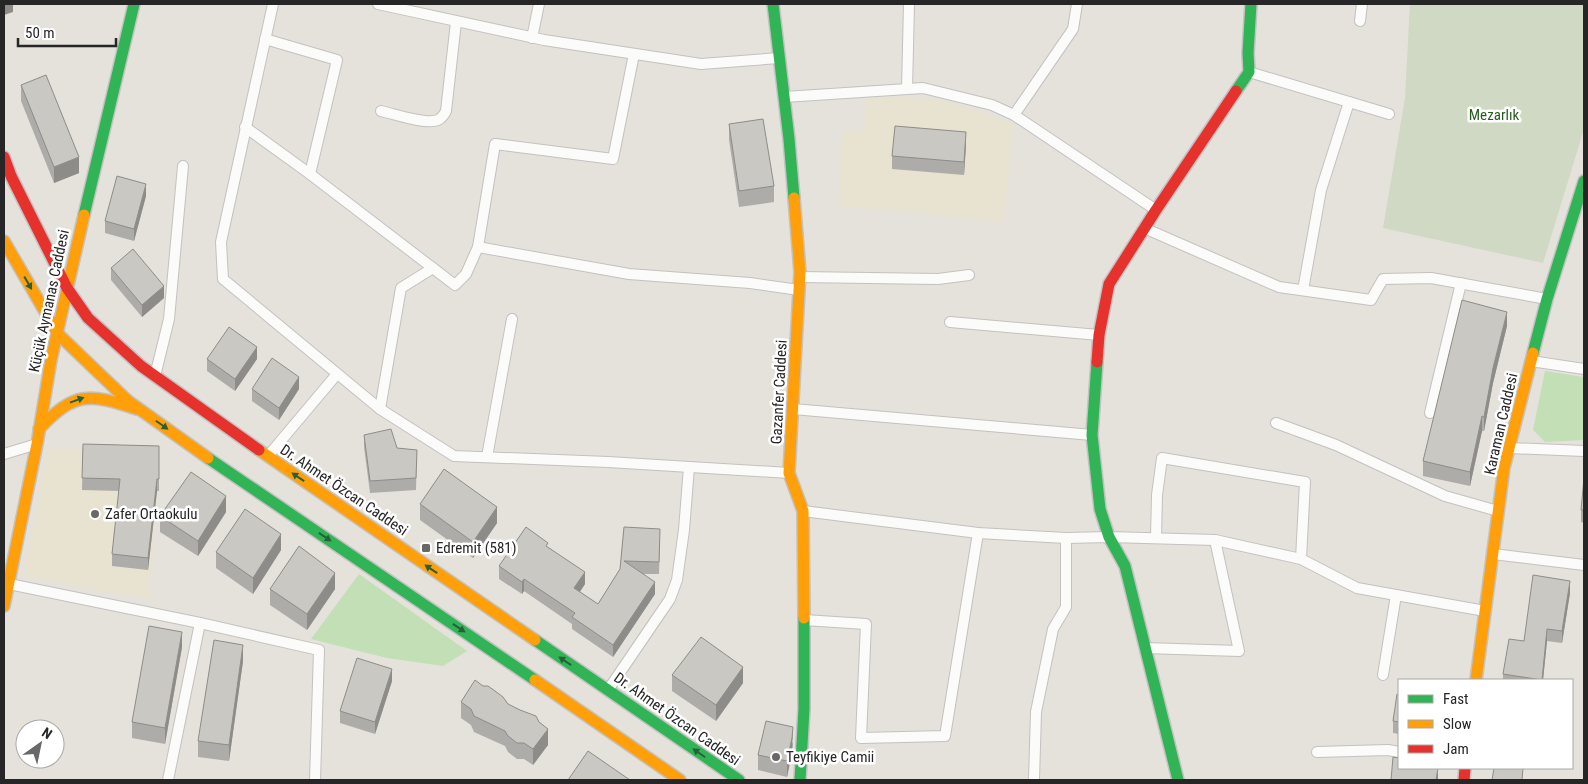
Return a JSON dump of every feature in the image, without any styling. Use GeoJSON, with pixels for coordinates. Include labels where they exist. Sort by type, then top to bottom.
{"type":"FeatureCollection","features":[{"type":"Feature","properties":{"kind":"main road","name":"Küçük Aymanas Caddesi"},"geometry":{"type":"LineString","coordinates":[[4,606],[37,444],[51,360],[90,186],[134,4]]}},
{"type":"Feature","properties":{"kind":"main road","name":"Gazanfer Caddesi"},"geometry":{"type":"LineString","coordinates":[[773,4],[789,139],[800,277],[789,473],[804,511],[804,709],[800,780]]}},
{"type":"Feature","properties":{"kind":"main road"},"geometry":{"type":"LineString","coordinates":[[1178,780],[1125,566],[1109,537],[1100,508],[1092,435],[1099,335],[1110,284],[1144,228],[1250,72],[1248,53],[1251,4]]}},
{"type":"Feature","properties":{"kind":"main road","name":"Dr. Ahmet Özcan Caddesi"},"geometry":{"type":"LineString","coordinates":[[4,157],[11,176],[67,288],[88,318],[141,366],[268,456],[740,780]]}},
{"type":"Feature","properties":{"kind":"main road","name":"Karaman Caddesi"},"geometry":{"type":"LineString","coordinates":[[1476,679],[1504,468],[1547,299],[1580,209],[1584,182]]}},
{"type":"Feature","properties":{"kind":"main road"},"geometry":{"type":"LineString","coordinates":[[4,241],[58,334],[128,400],[232,474],[680,780]]}},
{"type":"Feature","properties":{"kind":"main road"},"geometry":{"type":"LineString","coordinates":[[39,429],[50,416],[65,404],[84,397],[108,399],[144,412]]}},
{"type":"Feature","properties":{"kind":"street"},"geometry":{"type":"LineString","coordinates":[[273,4],[221,242],[223,279],[380,409],[454,456],[608,462],[789,473]]}},
{"type":"Feature","properties":{"kind":"street"},"geometry":{"type":"LineString","coordinates":[[378,4],[532,38],[701,64],[779,58]]}},
{"type":"Feature","properties":{"kind":"street"},"geometry":{"type":"LineString","coordinates":[[532,38],[539,4]]}},
{"type":"Feature","properties":{"kind":"street"},"geometry":{"type":"LineString","coordinates":[[907,89],[908,4]]}},
{"type":"Feature","properties":{"kind":"street"},"geometry":{"type":"LineString","coordinates":[[1014,115],[1073,29],[1077,4]]}},
{"type":"Feature","properties":{"kind":"street"},"geometry":{"type":"LineString","coordinates":[[1360,21],[1362,4]]}},
{"type":"Feature","properties":{"kind":"street"},"geometry":{"type":"LineString","coordinates":[[381,111],[424,121],[438,120],[443,117],[446,111],[456,22]]}},
{"type":"Feature","properties":{"kind":"street"},"geometry":{"type":"LineString","coordinates":[[265,39],[337,60],[310,174]]}},
{"type":"Feature","properties":{"kind":"street"},"geometry":{"type":"LineString","coordinates":[[245,127],[310,174],[455,285],[466,274],[478,247],[495,144],[613,159],[634,54]]}},
{"type":"Feature","properties":{"kind":"street"},"geometry":{"type":"LineString","coordinates":[[1250,72],[1389,114]]}},
{"type":"Feature","properties":{"kind":"street"},"geometry":{"type":"LineString","coordinates":[[784,97],[923,88],[992,105],[1014,115],[1156,210]]}},
{"type":"Feature","properties":{"kind":"street"},"geometry":{"type":"LineString","coordinates":[[1303,290],[1321,190],[1349,102]]}},
{"type":"Feature","properties":{"kind":"street"},"geometry":{"type":"LineString","coordinates":[[155,376],[168,318],[183,166]]}},
{"type":"Feature","properties":{"kind":"street"},"geometry":{"type":"LineString","coordinates":[[1144,228],[1278,287],[1371,300],[1383,279],[1431,278],[1547,299]]}},
{"type":"Feature","properties":{"kind":"street"},"geometry":{"type":"LineString","coordinates":[[478,247],[630,274],[750,283],[799,290]]}},
{"type":"Feature","properties":{"kind":"street"},"geometry":{"type":"LineString","coordinates":[[380,409],[401,288],[433,268]]}},
{"type":"Feature","properties":{"kind":"street"},"geometry":{"type":"LineString","coordinates":[[800,277],[938,279],[969,275]]}},
{"type":"Feature","properties":{"kind":"street"},"geometry":{"type":"LineString","coordinates":[[1430,413],[1461,283]]}},
{"type":"Feature","properties":{"kind":"street"},"geometry":{"type":"LineString","coordinates":[[487,457],[512,319]]}},
{"type":"Feature","properties":{"kind":"street"},"geometry":{"type":"LineString","coordinates":[[950,322],[1099,335]]}},
{"type":"Feature","properties":{"kind":"street"},"geometry":{"type":"LineString","coordinates":[[1531,361],[1584,369]]}},
{"type":"Feature","properties":{"kind":"street"},"geometry":{"type":"LineString","coordinates":[[268,456],[337,374]]}},
{"type":"Feature","properties":{"kind":"street"},"geometry":{"type":"LineString","coordinates":[[793,409],[1092,435]]}},
{"type":"Feature","properties":{"kind":"street"},"geometry":{"type":"LineString","coordinates":[[1276,423],[1336,445],[1445,496],[1498,511]]}},
{"type":"Feature","properties":{"kind":"street"},"geometry":{"type":"LineString","coordinates":[[4,454],[37,444]]}},
{"type":"Feature","properties":{"kind":"street"},"geometry":{"type":"LineString","coordinates":[[1509,448],[1584,451]]}},
{"type":"Feature","properties":{"kind":"street"},"geometry":{"type":"LineString","coordinates":[[1156,538],[1157,495],[1162,458],[1306,482],[1301,559]]}},
{"type":"Feature","properties":{"kind":"street"},"geometry":{"type":"LineString","coordinates":[[608,690],[670,600],[682,547],[689,467]]}},
{"type":"Feature","properties":{"kind":"street"},"geometry":{"type":"LineString","coordinates":[[804,511],[978,533],[1066,538],[1109,537],[1215,540],[1301,559],[1357,588],[1485,611]]}},
{"type":"Feature","properties":{"kind":"street"},"geometry":{"type":"LineString","coordinates":[[804,620],[866,624],[861,738],[946,736],[978,533]]}},
{"type":"Feature","properties":{"kind":"street"},"geometry":{"type":"LineString","coordinates":[[1034,780],[1036,712],[1053,628],[1066,607],[1066,538]]}},
{"type":"Feature","properties":{"kind":"street"},"geometry":{"type":"LineString","coordinates":[[1145,648],[1239,651],[1215,540]]}},
{"type":"Feature","properties":{"kind":"street"},"geometry":{"type":"LineString","coordinates":[[1493,554],[1584,565]]}},
{"type":"Feature","properties":{"kind":"street"},"geometry":{"type":"LineString","coordinates":[[9,584],[200,623],[319,650],[315,780]]}},
{"type":"Feature","properties":{"kind":"street"},"geometry":{"type":"LineString","coordinates":[[1384,675],[1396,595]]}},
{"type":"Feature","properties":{"kind":"street"},"geometry":{"type":"LineString","coordinates":[[168,780],[200,623]]}},
{"type":"Feature","properties":{"kind":"street"},"geometry":{"type":"LineString","coordinates":[[1317,752],[1388,750],[1398,752]]}},
{"type":"Feature","properties":{"kind":"shaded area"},"geometry":{"type":"Polygon","coordinates":[[[866,98],[916,98],[946,101],[1014,124],[1004,222],[839,206],[841,131],[866,131],[866,98]]]}},
{"type":"Feature","properties":{"kind":"shaded area","name":"Zafer Ortaokulu"},"geometry":{"type":"Polygon","coordinates":[[[48,449],[160,452],[149,599],[23,577],[48,449]]]}},
{"type":"Feature","properties":{"kind":"green space","name":"Mezarlık"},"geometry":{"type":"Polygon","coordinates":[[[1410,4],[1584,4],[1584,129],[1543,263],[1383,228],[1405,98],[1410,4]]]}},
{"type":"Feature","properties":{"kind":"green space"},"geometry":{"type":"Polygon","coordinates":[[[1545,371],[1584,377],[1584,440],[1545,442],[1533,430],[1545,371]]]}},
{"type":"Feature","properties":{"kind":"green space"},"geometry":{"type":"Polygon","coordinates":[[[359,574],[467,651],[443,666],[387,658],[311,639],[359,574]]]}},
{"type":"Feature","properties":{"kind":"building"},"geometry":{"type":"Polygon","coordinates":[[[46,75],[79,157],[54,167],[21,85],[46,75]]]}},
{"type":"Feature","properties":{"kind":"building"},"geometry":{"type":"Polygon","coordinates":[[[763,119],[774,186],[739,191],[729,124],[763,119]]]}},
{"type":"Feature","properties":{"kind":"building"},"geometry":{"type":"Polygon","coordinates":[[[895,126],[966,132],[964,162],[892,156],[895,126]]]}},
{"type":"Feature","properties":{"kind":"building"},"geometry":{"type":"Polygon","coordinates":[[[117,176],[146,184],[134,229],[105,221],[117,176]]]}},
{"type":"Feature","properties":{"kind":"building"},"geometry":{"type":"Polygon","coordinates":[[[133,249],[164,286],[142,305],[111,268],[133,249]]]}},
{"type":"Feature","properties":{"kind":"building"},"geometry":{"type":"Polygon","coordinates":[[[1462,300],[1507,312],[1470,472],[1423,461],[1462,300]]]}},
{"type":"Feature","properties":{"kind":"building"},"geometry":{"type":"Polygon","coordinates":[[[229,327],[257,347],[235,379],[207,359],[229,327]]]}},
{"type":"Feature","properties":{"kind":"building"},"geometry":{"type":"Polygon","coordinates":[[[272,358],[299,377],[279,408],[252,389],[272,358]]]}},
{"type":"Feature","properties":{"kind":"building"},"geometry":{"type":"Polygon","coordinates":[[[391,429],[397,448],[417,450],[416,478],[370,481],[364,435],[391,429]]]}},
{"type":"Feature","properties":{"kind":"building"},"geometry":{"type":"Polygon","coordinates":[[[83,444],[159,446],[159,479],[157,479],[148,558],[112,554],[120,479],[82,478],[83,444]]]}},
{"type":"Feature","properties":{"kind":"building"},"geometry":{"type":"Polygon","coordinates":[[[444,469],[497,507],[473,542],[420,504],[444,469]]]}},
{"type":"Feature","properties":{"kind":"building"},"geometry":{"type":"Polygon","coordinates":[[[191,472],[226,496],[198,541],[160,516],[191,472]]]}},
{"type":"Feature","properties":{"kind":"building"},"geometry":{"type":"Polygon","coordinates":[[[1584,478],[1584,510],[1581,510],[1584,478]]]}},
{"type":"Feature","properties":{"kind":"building"},"geometry":{"type":"Polygon","coordinates":[[[245,509],[281,534],[253,578],[216,552],[245,509]]]}},
{"type":"Feature","properties":{"kind":"building"},"geometry":{"type":"Polygon","coordinates":[[[526,527],[548,543],[546,546],[585,572],[574,588],[598,604],[620,569],[624,527],[660,529],[659,562],[624,561],[655,582],[613,645],[572,617],[575,613],[524,579],[522,582],[499,566],[526,527]]]}},
{"type":"Feature","properties":{"kind":"building"},"geometry":{"type":"Polygon","coordinates":[[[299,546],[335,573],[307,614],[270,589],[299,546]]]}},
{"type":"Feature","properties":{"kind":"building"},"geometry":{"type":"Polygon","coordinates":[[[1533,575],[1570,581],[1562,631],[1547,629],[1542,679],[1503,674],[1509,639],[1524,641],[1533,575]]]}},
{"type":"Feature","properties":{"kind":"building"},"geometry":{"type":"Polygon","coordinates":[[[149,626],[182,632],[165,728],[132,722],[149,626]]]}},
{"type":"Feature","properties":{"kind":"building"},"geometry":{"type":"Polygon","coordinates":[[[701,637],[743,667],[716,705],[672,675],[701,637]]]}},
{"type":"Feature","properties":{"kind":"building"},"geometry":{"type":"Polygon","coordinates":[[[214,640],[243,645],[229,745],[198,741],[214,640]]]}},
{"type":"Feature","properties":{"kind":"building"},"geometry":{"type":"Polygon","coordinates":[[[357,658],[392,669],[375,722],[340,711],[357,658]]]}},
{"type":"Feature","properties":{"kind":"building"},"geometry":{"type":"Polygon","coordinates":[[[475,680],[495,691],[508,704],[536,716],[539,722],[548,729],[533,749],[524,743],[517,743],[505,731],[474,716],[471,709],[461,702],[475,680]]]}},
{"type":"Feature","properties":{"kind":"building"},"geometry":{"type":"Polygon","coordinates":[[[1397,694],[1398,722],[1393,721],[1397,694]]]}},
{"type":"Feature","properties":{"kind":"building"},"geometry":{"type":"Polygon","coordinates":[[[766,721],[793,727],[787,761],[758,755],[766,721]]]}},
{"type":"Feature","properties":{"kind":"building"},"geometry":{"type":"Polygon","coordinates":[[[588,751],[630,780],[568,780],[588,751]]]}},
{"type":"Feature","properties":{"kind":"building"},"geometry":{"type":"Polygon","coordinates":[[[1393,757],[1398,758],[1398,769],[1438,769],[1436,780],[1391,780],[1393,757]]]}},
{"type":"Feature","properties":{"kind":"building"},"geometry":{"type":"Polygon","coordinates":[[[1494,769],[1523,769],[1522,780],[1492,780],[1494,769]]]}},
{"type":"Feature","properties":{"kind":"traffic: fast"},"geometry":{"type":"LineString","coordinates":[[84,215],[134,4]]}},
{"type":"Feature","properties":{"kind":"traffic: fast"},"geometry":{"type":"LineString","coordinates":[[773,4],[794,198]]}},
{"type":"Feature","properties":{"kind":"traffic: fast"},"geometry":{"type":"LineString","coordinates":[[1236,91],[1249,72],[1248,53],[1251,4]]}},
{"type":"Feature","properties":{"kind":"traffic: fast"},"geometry":{"type":"LineString","coordinates":[[1533,353],[1547,299],[1584,181]]}},
{"type":"Feature","properties":{"kind":"traffic: fast"},"geometry":{"type":"LineString","coordinates":[[1097,362],[1092,435],[1100,509],[1109,537],[1125,566],[1178,780]]}},
{"type":"Feature","properties":{"kind":"traffic: fast"},"geometry":{"type":"LineString","coordinates":[[208,458],[535,680]]}},
{"type":"Feature","properties":{"kind":"traffic: fast"},"geometry":{"type":"LineString","coordinates":[[800,780],[804,709],[804,618]]}},
{"type":"Feature","properties":{"kind":"traffic: fast"},"geometry":{"type":"LineString","coordinates":[[535,640],[739,780]]}},
{"type":"Feature","properties":{"kind":"traffic: slow"},"geometry":{"type":"LineString","coordinates":[[794,198],[800,272],[789,473],[803,511],[804,618]]}},
{"type":"Feature","properties":{"kind":"traffic: slow"},"geometry":{"type":"LineString","coordinates":[[4,606],[37,444],[51,360],[84,215]]}},
{"type":"Feature","properties":{"kind":"traffic: slow"},"geometry":{"type":"LineString","coordinates":[[4,241],[58,334],[128,401],[208,458]]}},
{"type":"Feature","properties":{"kind":"traffic: slow"},"geometry":{"type":"LineString","coordinates":[[1476,679],[1504,468],[1533,353]]}},
{"type":"Feature","properties":{"kind":"traffic: slow"},"geometry":{"type":"LineString","coordinates":[[39,429],[63,408],[73,402],[84,399],[106,400],[137,409]]}},
{"type":"Feature","properties":{"kind":"traffic: slow"},"geometry":{"type":"LineString","coordinates":[[259,450],[535,640]]}},
{"type":"Feature","properties":{"kind":"traffic: slow"},"geometry":{"type":"LineString","coordinates":[[535,680],[680,780]]}},
{"type":"Feature","properties":{"kind":"traffic: jam"},"geometry":{"type":"LineString","coordinates":[[1097,362],[1099,335],[1109,284],[1236,91]]}},
{"type":"Feature","properties":{"kind":"traffic: jam"},"geometry":{"type":"LineString","coordinates":[[4,157],[11,176],[67,288],[88,318],[141,366],[259,450]]}},
{"type":"Feature","properties":{"kind":"traffic: jam"},"geometry":{"type":"LineString","coordinates":[[1464,780],[1465,769]]}},
{"type":"Feature","properties":{"kind":"place","name":"Zafer Ortaokulu"},"geometry":{"type":"Point","coordinates":[95,514]}},
{"type":"Feature","properties":{"kind":"place","name":"Edremit (581)"},"geometry":{"type":"Point","coordinates":[426,548]}},
{"type":"Feature","properties":{"kind":"place","name":"Teyfikiye Camii"},"geometry":{"type":"Point","coordinates":[776,757]}}]}
